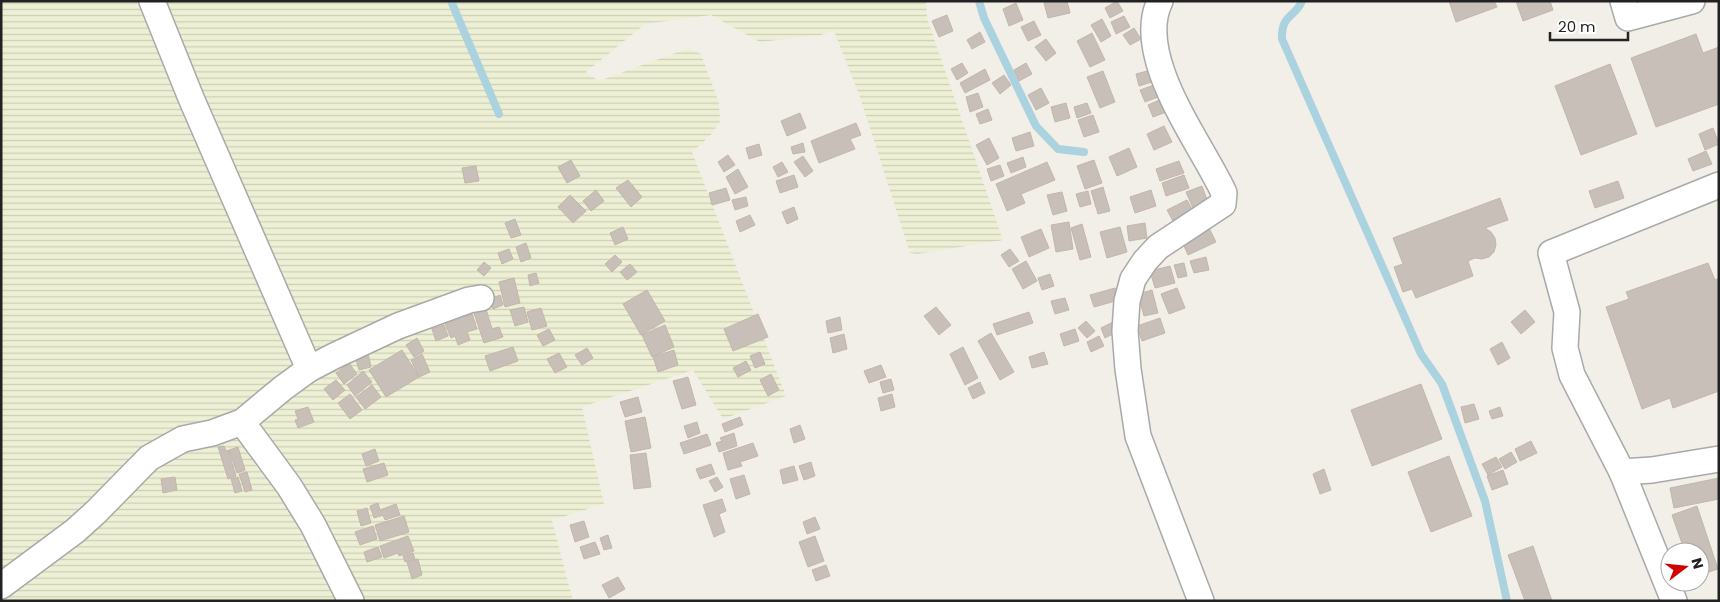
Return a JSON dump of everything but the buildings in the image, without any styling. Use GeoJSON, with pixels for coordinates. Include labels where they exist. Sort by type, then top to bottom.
{"type":"FeatureCollection","features":[{"type":"Feature","properties":{"kind":"street"},"geometry":{"type":"LineString","coordinates":[[152,1],[191,98],[309,369]]}},
{"type":"Feature","properties":{"kind":"street"},"geometry":{"type":"LineString","coordinates":[[1160,1],[1156,11],[1154,40],[1166,86],[1224,193],[1223,204],[1158,247],[1145,261],[1133,279],[1127,301],[1126,340],[1138,436],[1201,601]]}},
{"type":"Feature","properties":{"kind":"street"},"geometry":{"type":"LineString","coordinates":[[1623,1],[1628,18],[1692,1]]}},
{"type":"Feature","properties":{"kind":"street"},"geometry":{"type":"LineString","coordinates":[[1674,601],[1622,472],[1572,375],[1565,348],[1567,312],[1551,254],[1719,185]]}},
{"type":"Feature","properties":{"kind":"street"},"geometry":{"type":"LineString","coordinates":[[1,586],[75,531],[149,458],[183,439],[212,433],[242,422],[309,369],[334,356],[398,326],[470,300],[481,298]]}},
{"type":"Feature","properties":{"kind":"street"},"geometry":{"type":"LineString","coordinates":[[242,422],[289,486],[313,525],[351,601]]}},
{"type":"Feature","properties":{"kind":"street"},"geometry":{"type":"LineString","coordinates":[[1622,472],[1652,470],[1719,459]]}},
{"type":"Feature","properties":{"kind":"green space"},"geometry":{"type":"Polygon","coordinates":[[[1,1],[926,1],[927,18],[1003,240],[917,254],[910,253],[860,97],[834,31],[820,35],[760,42],[711,15],[645,24],[586,72],[599,81],[689,48],[701,54],[719,103],[720,122],[710,136],[692,152],[786,396],[723,419],[693,370],[582,407],[604,504],[552,520],[573,601],[1,601],[1,1]]]}},
{"type":"Feature","properties":{"kind":"waterway"},"geometry":{"type":"LineString","coordinates":[[451,1],[499,114]]}},
{"type":"Feature","properties":{"kind":"waterway"},"geometry":{"type":"LineString","coordinates":[[979,1],[984,18],[1036,126],[1058,149],[1084,152]]}},
{"type":"Feature","properties":{"kind":"waterway"},"geometry":{"type":"LineString","coordinates":[[1302,1],[1296,11],[1286,20],[1282,31],[1282,39],[1421,354],[1442,384],[1485,501],[1507,601]]}}]}
